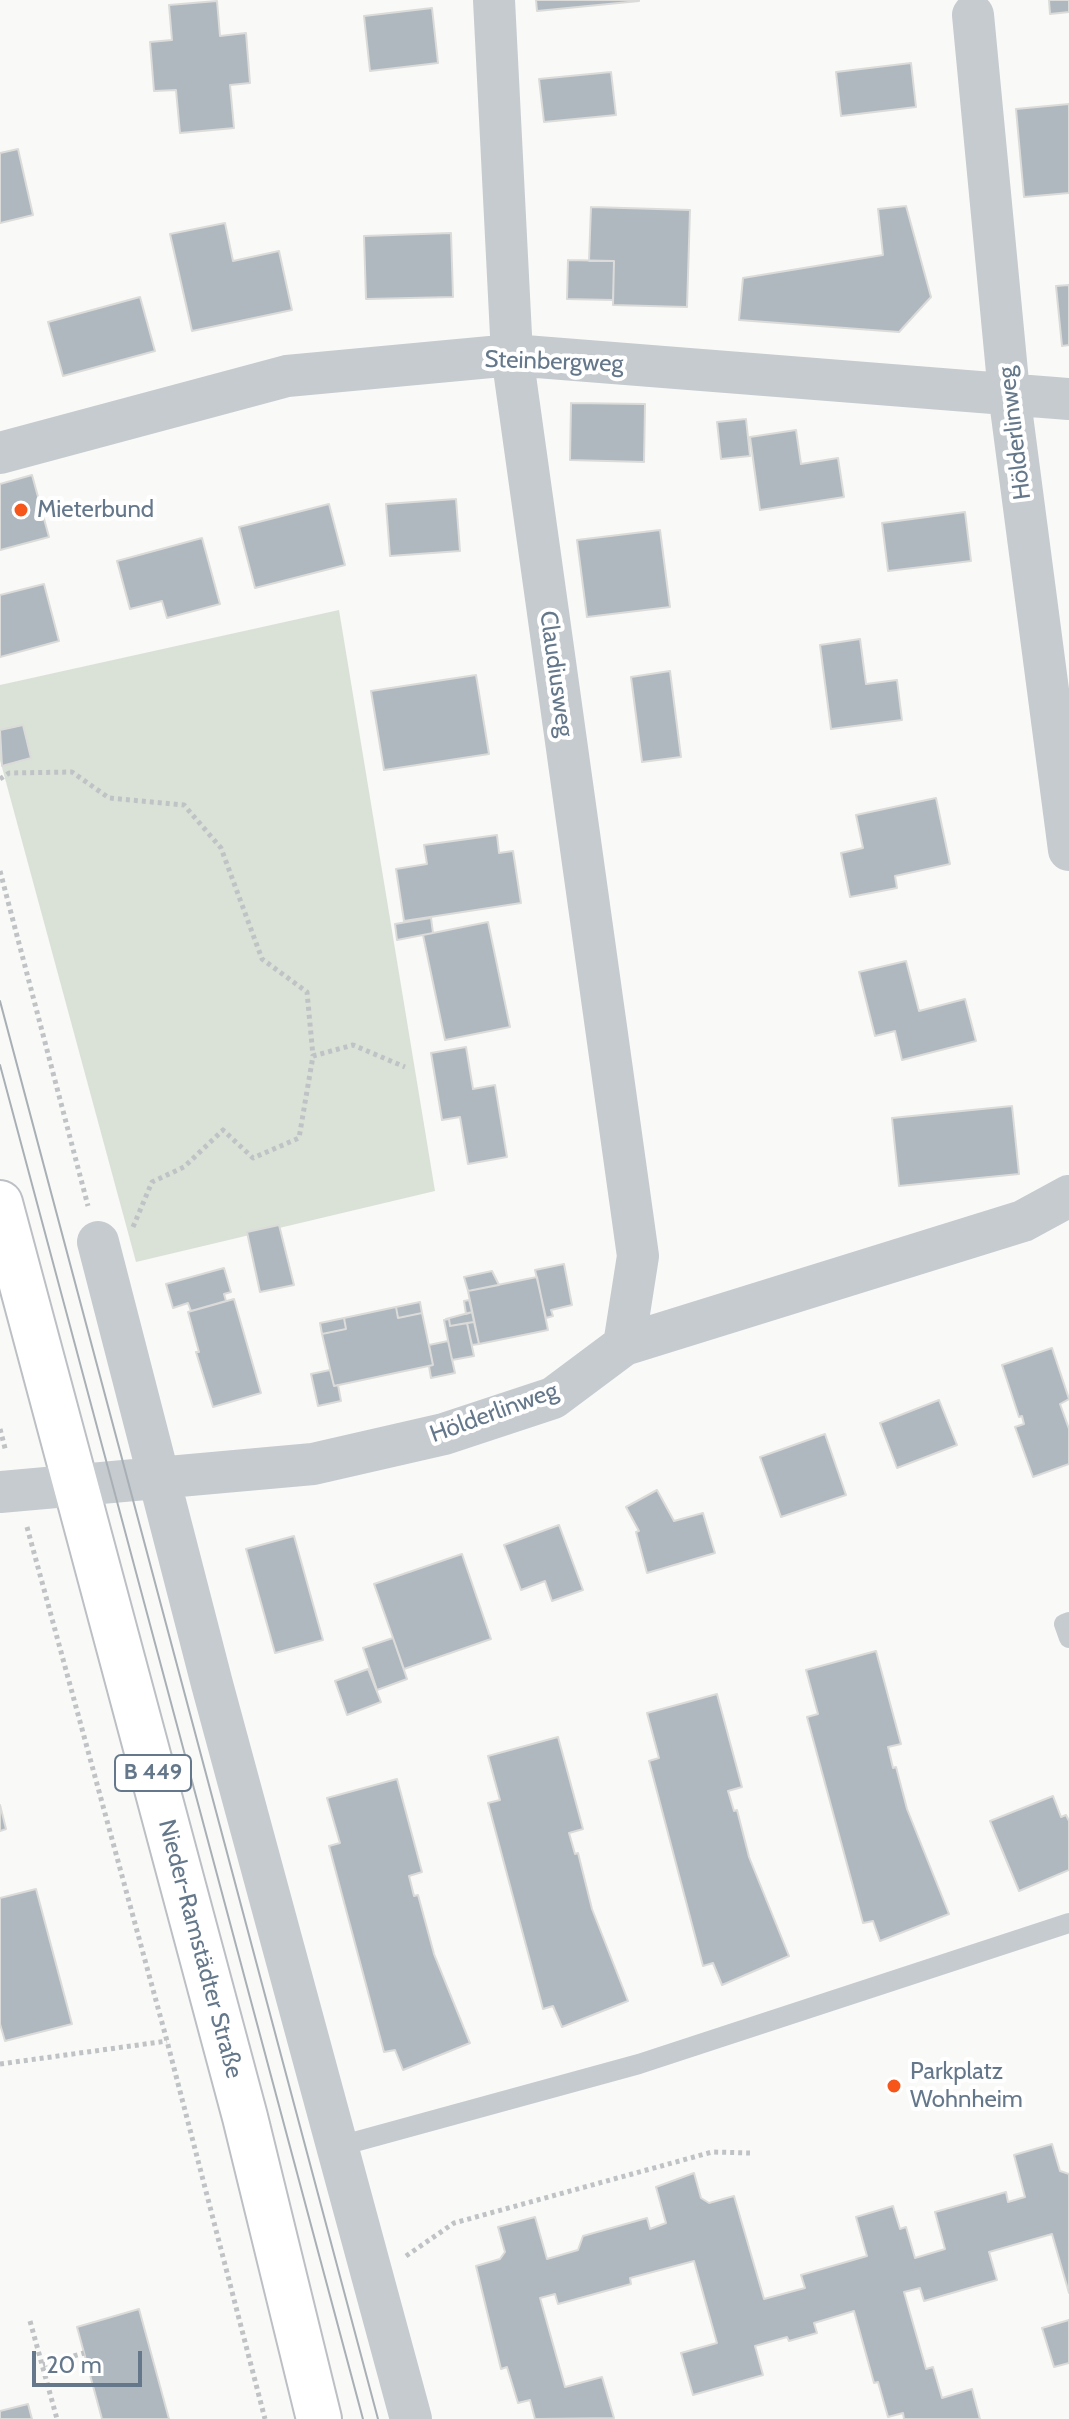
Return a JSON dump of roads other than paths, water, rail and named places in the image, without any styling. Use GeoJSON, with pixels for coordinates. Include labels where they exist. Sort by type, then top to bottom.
{"type":"FeatureCollection","features":[{"type":"Feature","properties":{"kind":"main road","name":"Nieder-Ramstädter Straße"},"geometry":{"type":"LineString","coordinates":[[0,1203],[241,2101],[319,2419]]}},
{"type":"Feature","properties":{"kind":"street","name":"Claudiusweg"},"geometry":{"type":"LineString","coordinates":[[494,0],[512,355],[638,1256],[624,1345]]}},
{"type":"Feature","properties":{"kind":"street","name":"Hölderlinweg"},"geometry":{"type":"LineString","coordinates":[[973,15],[1009,393],[1069,850]]}},
{"type":"Feature","properties":{"kind":"street","name":"Steinbergweg"},"geometry":{"type":"LineString","coordinates":[[0,453],[287,376],[512,355],[1069,399]]}},
{"type":"Feature","properties":{"kind":"street","name":"Hölderlinweg"},"geometry":{"type":"LineString","coordinates":[[8,1492],[313,1464],[444,1434],[553,1398],[624,1345],[1023,1221],[1069,1196]]}},
{"type":"Feature","properties":{"kind":"street"},"geometry":{"type":"LineString","coordinates":[[98,1242],[157,1478],[411,2419]]}},
{"type":"Feature","properties":{"kind":"lane"},"geometry":{"type":"LineString","coordinates":[[1069,1622],[1064,1624],[1069,1638]]}},
{"type":"Feature","properties":{"kind":"lane"},"geometry":{"type":"LineString","coordinates":[[336,2147],[639,2064],[1069,1923]]}},
{"type":"Feature","properties":{"kind":"tram line"},"geometry":{"type":"LineString","coordinates":[[0,1001],[378,2419]]}},
{"type":"Feature","properties":{"kind":"tram line"},"geometry":{"type":"LineString","coordinates":[[0,1065],[363,2419]]}},
{"type":"Feature","properties":{"kind":"place","name":"Mieterbund"},"geometry":{"type":"Point","coordinates":[21,510]}},
{"type":"Feature","properties":{"kind":"place","name":"Parkplatz Wohnheim"},"geometry":{"type":"Point","coordinates":[894,2086]}}]}
